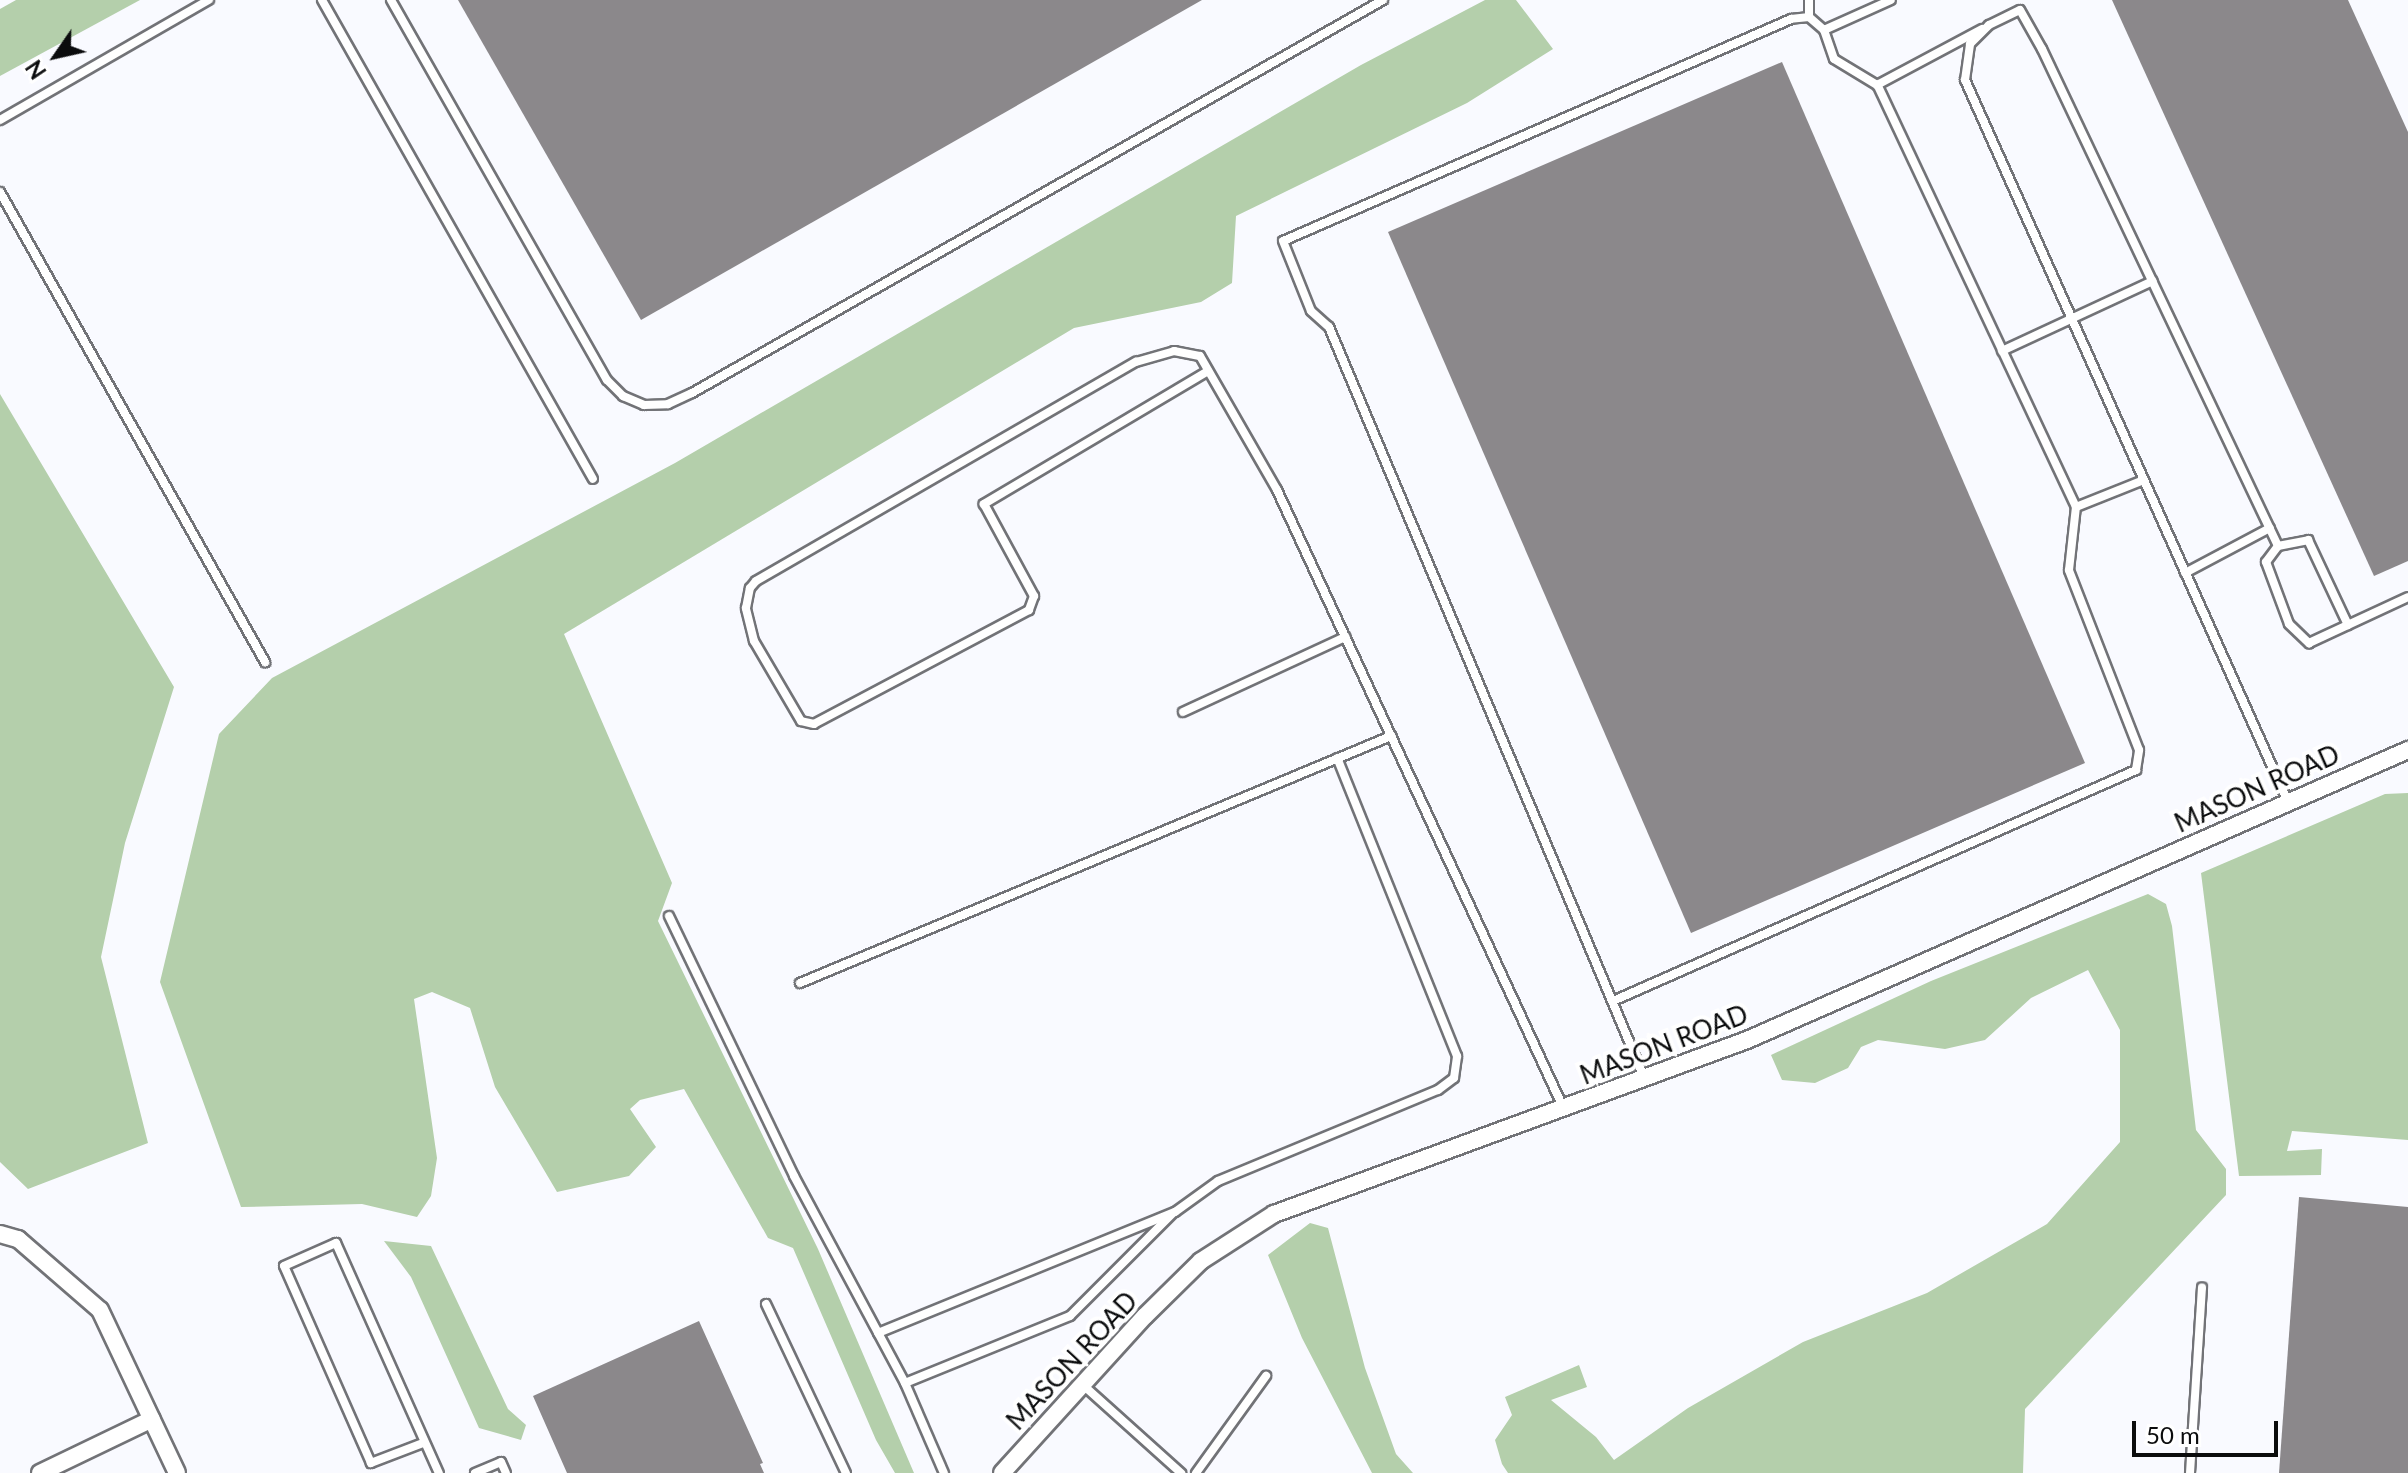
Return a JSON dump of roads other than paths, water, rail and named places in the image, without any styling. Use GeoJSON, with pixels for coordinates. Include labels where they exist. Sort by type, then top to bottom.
{"type":"FeatureCollection","features":[{"type":"Feature","properties":{"kind":"street","name":"MASON ROAD"},"geometry":{"type":"LineString","coordinates":[[1002,1473],[1201,1261],[1274,1214],[1747,1040],[2408,750]]}},
{"type":"Feature","properties":{"kind":"street"},"geometry":{"type":"LineString","coordinates":[[0,1234],[18,1239],[100,1310],[177,1473]]}},
{"type":"Feature","properties":{"kind":"street"},"geometry":{"type":"LineString","coordinates":[[40,1473],[152,1419]]}},
{"type":"Feature","properties":{"kind":"lane"},"geometry":{"type":"LineString","coordinates":[[0,120],[209,0]]}},
{"type":"Feature","properties":{"kind":"lane"},"geometry":{"type":"LineString","coordinates":[[322,0],[593,479]]}},
{"type":"Feature","properties":{"kind":"lane"},"geometry":{"type":"LineString","coordinates":[[391,0],[607,380],[623,396],[644,405],[668,404],[692,393],[1383,0]]}},
{"type":"Feature","properties":{"kind":"lane"},"geometry":{"type":"LineString","coordinates":[[1809,0],[1809,17]]}},
{"type":"Feature","properties":{"kind":"lane"},"geometry":{"type":"LineString","coordinates":[[1824,30],[1891,0]]}},
{"type":"Feature","properties":{"kind":"lane"},"geometry":{"type":"LineString","coordinates":[[1877,85],[2020,10],[2025,0]]}},
{"type":"Feature","properties":{"kind":"lane"},"geometry":{"type":"LineString","coordinates":[[2020,10],[2042,49],[2278,546]]}},
{"type":"Feature","properties":{"kind":"lane"},"geometry":{"type":"LineString","coordinates":[[1613,1001],[2136,770],[2139,750],[2069,570],[2076,507],[1877,85],[1834,59],[1824,30],[1809,17],[1791,19],[1283,241],[1311,311],[1329,327],[1644,1078]]}},
{"type":"Feature","properties":{"kind":"lane"},"geometry":{"type":"LineString","coordinates":[[1989,25],[1970,44],[1965,80],[2288,802]]}},
{"type":"Feature","properties":{"kind":"lane"},"geometry":{"type":"LineString","coordinates":[[0,192],[265,662]]}},
{"type":"Feature","properties":{"kind":"lane"},"geometry":{"type":"LineString","coordinates":[[2002,351],[2153,281]]}},
{"type":"Feature","properties":{"kind":"lane"},"geometry":{"type":"LineString","coordinates":[[1208,371],[984,504],[1034,596],[1029,610],[814,724],[801,721],[748,625],[747,595],[756,581],[1136,362],[1174,351],[1200,356],[1277,490],[1563,1108]]}},
{"type":"Feature","properties":{"kind":"lane"},"geometry":{"type":"LineString","coordinates":[[2076,507],[2144,480]]}},
{"type":"Feature","properties":{"kind":"lane"},"geometry":{"type":"LineString","coordinates":[[2185,573],[2270,528]]}},
{"type":"Feature","properties":{"kind":"lane"},"geometry":{"type":"LineString","coordinates":[[2348,625],[2308,540],[2278,546],[2266,562],[2289,624],[2309,643],[2348,625],[2408,597]]}},
{"type":"Feature","properties":{"kind":"lane"},"geometry":{"type":"LineString","coordinates":[[1183,712],[1345,637]]}},
{"type":"Feature","properties":{"kind":"lane"},"geometry":{"type":"LineString","coordinates":[[800,983],[1391,736]]}},
{"type":"Feature","properties":{"kind":"lane"},"geometry":{"type":"LineString","coordinates":[[905,1383],[1070,1316],[1175,1212],[1218,1181],[1438,1090],[1454,1078],[1457,1056],[1337,758]]}},
{"type":"Feature","properties":{"kind":"lane"},"geometry":{"type":"LineString","coordinates":[[669,916],[794,1176],[905,1383],[944,1473]]}},
{"type":"Feature","properties":{"kind":"lane"},"geometry":{"type":"LineString","coordinates":[[878,1333],[1175,1212]]}},
{"type":"Feature","properties":{"kind":"lane"},"geometry":{"type":"LineString","coordinates":[[423,1443],[371,1463],[284,1266],[336,1243],[439,1473]]}},
{"type":"Feature","properties":{"kind":"lane"},"geometry":{"type":"LineString","coordinates":[[2190,1473],[2202,1287]]}},
{"type":"Feature","properties":{"kind":"lane"},"geometry":{"type":"LineString","coordinates":[[766,1304],[846,1473]]}},
{"type":"Feature","properties":{"kind":"lane"},"geometry":{"type":"LineString","coordinates":[[1196,1473],[1266,1376]]}},
{"type":"Feature","properties":{"kind":"lane"},"geometry":{"type":"LineString","coordinates":[[1083,1384],[1181,1473]]}},
{"type":"Feature","properties":{"kind":"lane"},"geometry":{"type":"LineString","coordinates":[[475,1473],[501,1462],[506,1473]]}}]}
